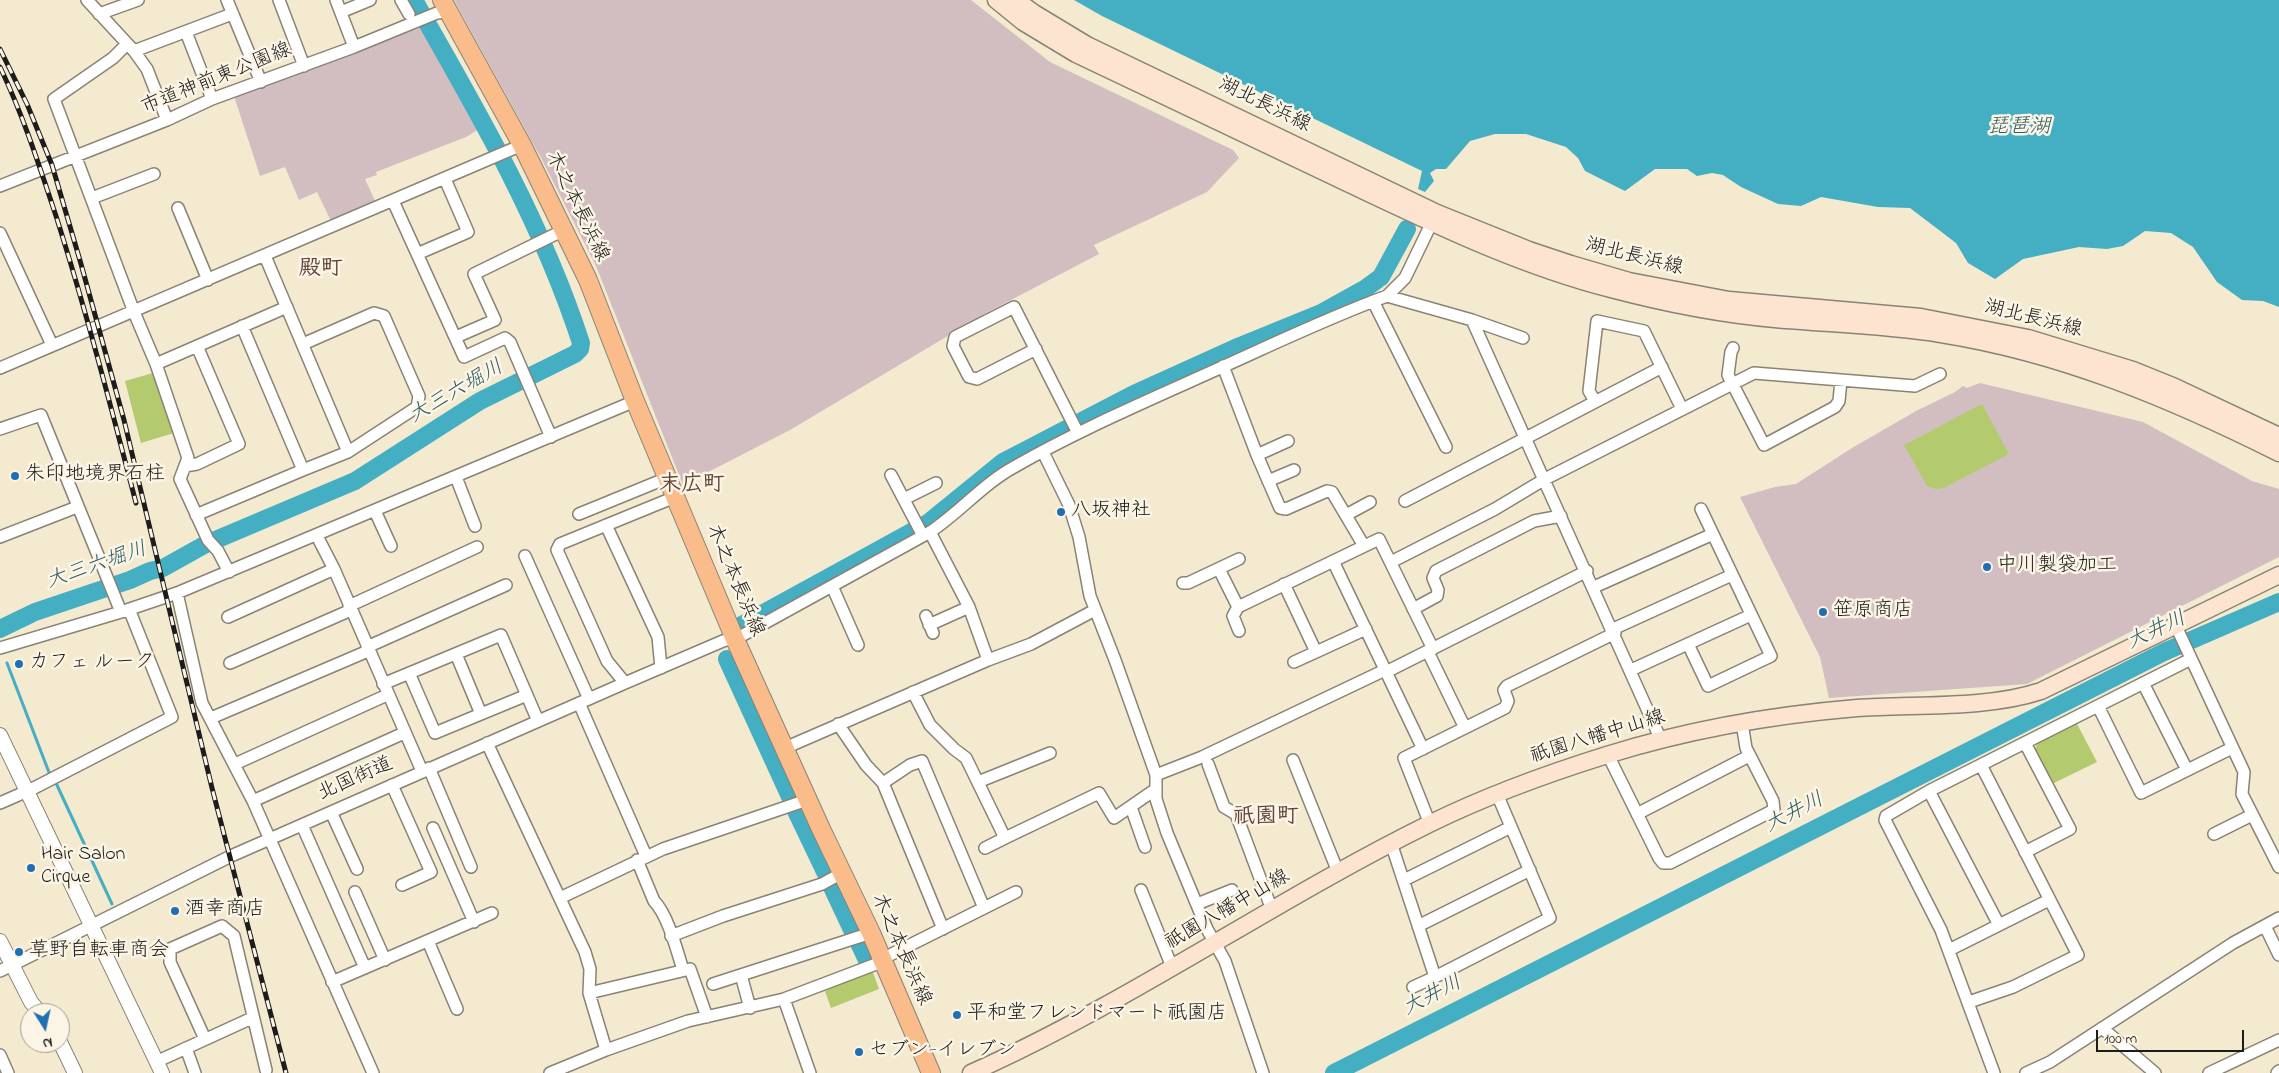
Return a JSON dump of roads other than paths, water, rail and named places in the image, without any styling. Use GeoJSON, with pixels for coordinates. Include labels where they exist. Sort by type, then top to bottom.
{"type":"FeatureCollection","features":[{"type":"Feature","properties":{"kind":"main road","name":"湖北長浜線"},"geometry":{"type":"LineString","coordinates":[[996,0],[1023,22],[1076,54],[1434,218],[1629,281],[1729,300],[1921,317],[2028,338],[2087,355],[2167,383],[2279,436]]}},
{"type":"Feature","properties":{"kind":"main road","name":"湖北長浜線"},"geometry":{"type":"LineString","coordinates":[[1016,0],[1087,45],[1507,255],[1607,288],[1655,300],[1774,319],[1868,324],[1980,341],[2085,369],[2204,416],[2279,453]]}},
{"type":"Feature","properties":{"kind":"main road","name":"木之本長浜線"},"geometry":{"type":"LineString","coordinates":[[445,6],[558,233],[588,280],[635,401],[734,638],[807,800],[871,933],[931,1073]]}},
{"type":"Feature","properties":{"kind":"main road","name":"祇園八幡中山線"},"geometry":{"type":"LineString","coordinates":[[971,1073],[1047,1036],[1391,843],[1525,782],[1661,740],[1742,723],[1852,709],[2000,701],[2016,698],[2041,691],[2178,630],[2279,575]]}},
{"type":"Feature","properties":{"kind":"street"},"geometry":{"type":"LineString","coordinates":[[87,0],[131,48],[155,86],[167,120]]}},
{"type":"Feature","properties":{"kind":"street"},"geometry":{"type":"LineString","coordinates":[[99,14],[138,0]]}},
{"type":"Feature","properties":{"kind":"street"},"geometry":{"type":"LineString","coordinates":[[227,0],[260,82]]}},
{"type":"Feature","properties":{"kind":"street"},"geometry":{"type":"LineString","coordinates":[[279,0],[304,66]]}},
{"type":"Feature","properties":{"kind":"street"},"geometry":{"type":"LineString","coordinates":[[336,0],[354,47]]}},
{"type":"Feature","properties":{"kind":"street"},"geometry":{"type":"LineString","coordinates":[[341,12],[370,0]]}},
{"type":"Feature","properties":{"kind":"street"},"geometry":{"type":"LineString","coordinates":[[401,0],[413,18]]}},
{"type":"Feature","properties":{"kind":"street","name":"市道神前東公園線"},"geometry":{"type":"LineString","coordinates":[[0,186],[167,120],[212,99],[354,47],[413,18],[431,16],[445,6]]}},
{"type":"Feature","properties":{"kind":"street"},"geometry":{"type":"LineString","coordinates":[[229,572],[218,551],[208,540],[180,479],[188,458],[156,364],[134,312],[54,100],[113,58],[131,48],[186,32],[232,14]]}},
{"type":"Feature","properties":{"kind":"street"},"geometry":{"type":"LineString","coordinates":[[186,32],[212,99]]}},
{"type":"Feature","properties":{"kind":"street"},"geometry":{"type":"LineString","coordinates":[[0,368],[515,148]]}},
{"type":"Feature","properties":{"kind":"street"},"geometry":{"type":"LineString","coordinates":[[92,198],[154,174]]}},
{"type":"Feature","properties":{"kind":"street"},"geometry":{"type":"LineString","coordinates":[[417,254],[468,232],[445,179]]}},
{"type":"Feature","properties":{"kind":"street"},"geometry":{"type":"LineString","coordinates":[[393,201],[464,357],[505,338],[510,342],[551,437]]}},
{"type":"Feature","properties":{"kind":"street"},"geometry":{"type":"LineString","coordinates":[[178,208],[208,280]]}},
{"type":"Feature","properties":{"kind":"street"},"geometry":{"type":"LineString","coordinates":[[1434,218],[1405,278],[1387,296],[1472,320],[1523,338]]}},
{"type":"Feature","properties":{"kind":"street"},"geometry":{"type":"LineString","coordinates":[[0,233],[52,345]]}},
{"type":"Feature","properties":{"kind":"street"},"geometry":{"type":"LineString","coordinates":[[456,337],[495,320],[474,274],[558,233]]}},
{"type":"Feature","properties":{"kind":"street"},"geometry":{"type":"LineString","coordinates":[[265,256],[348,452]]}},
{"type":"Feature","properties":{"kind":"street","name":"北国街道"},"geometry":{"type":"LineString","coordinates":[[6,968],[270,839],[625,683],[743,635],[832,586],[923,531],[949,519],[994,480],[1043,452],[1076,428],[1128,408],[1387,296]]}},
{"type":"Feature","properties":{"kind":"street"},"geometry":{"type":"LineString","coordinates":[[1374,301],[1446,447]]}},
{"type":"Feature","properties":{"kind":"street"},"geometry":{"type":"LineString","coordinates":[[156,364],[286,307]]}},
{"type":"Feature","properties":{"kind":"street"},"geometry":{"type":"LineString","coordinates":[[1036,349],[976,379],[969,378],[953,346],[955,337],[1014,307],[1036,349],[1076,428]]}},
{"type":"Feature","properties":{"kind":"street"},"geometry":{"type":"LineString","coordinates":[[196,515],[348,452],[417,407],[419,396],[384,316],[374,313],[303,344]]}},
{"type":"Feature","properties":{"kind":"street"},"geometry":{"type":"LineString","coordinates":[[1472,320],[1587,571],[1661,740]]}},
{"type":"Feature","properties":{"kind":"street"},"geometry":{"type":"LineString","coordinates":[[1595,401],[1589,391],[1597,321],[1644,331],[1682,410]]}},
{"type":"Feature","properties":{"kind":"street"},"geometry":{"type":"LineString","coordinates":[[242,326],[303,470]]}},
{"type":"Feature","properties":{"kind":"street"},"geometry":{"type":"LineString","coordinates":[[185,466],[197,464],[239,444],[197,346]]}},
{"type":"Feature","properties":{"kind":"street"},"geometry":{"type":"LineString","coordinates":[[1733,348],[1728,375],[1764,445],[1835,407],[1839,401],[1841,380]]}},
{"type":"Feature","properties":{"kind":"street"},"geometry":{"type":"LineString","coordinates":[[1223,366],[1279,507],[1283,509],[1331,492],[1336,495],[1364,546]]}},
{"type":"Feature","properties":{"kind":"street"},"geometry":{"type":"LineString","coordinates":[[1405,501],[1662,367]]}},
{"type":"Feature","properties":{"kind":"street"},"geometry":{"type":"LineString","coordinates":[[1391,562],[1495,509],[1545,479],[1758,372],[1915,386],[1940,374]]}},
{"type":"Feature","properties":{"kind":"street"},"geometry":{"type":"LineString","coordinates":[[0,648],[125,611],[177,593],[317,536],[635,401]]}},
{"type":"Feature","properties":{"kind":"street"},"geometry":{"type":"LineString","coordinates":[[0,429],[41,415],[110,587],[125,611],[172,717],[26,792],[0,803]]}},
{"type":"Feature","properties":{"kind":"street"},"geometry":{"type":"LineString","coordinates":[[1257,455],[1288,441]]}},
{"type":"Feature","properties":{"kind":"street"},"geometry":{"type":"LineString","coordinates":[[1043,452],[1069,505],[1079,537],[1086,581],[1095,610],[1156,775],[1156,799],[1167,833],[1214,943],[1225,961],[1263,1073]]}},
{"type":"Feature","properties":{"kind":"street"},"geometry":{"type":"LineString","coordinates":[[1268,481],[1294,470]]}},
{"type":"Feature","properties":{"kind":"street"},"geometry":{"type":"LineString","coordinates":[[892,475],[904,499],[970,607],[988,660]]}},
{"type":"Feature","properties":{"kind":"street"},"geometry":{"type":"LineString","coordinates":[[456,477],[475,526]]}},
{"type":"Feature","properties":{"kind":"street"},"geometry":{"type":"LineString","coordinates":[[579,514],[667,478]]}},
{"type":"Feature","properties":{"kind":"street"},"geometry":{"type":"LineString","coordinates":[[904,499],[936,483]]}},
{"type":"Feature","properties":{"kind":"street"},"geometry":{"type":"LineString","coordinates":[[625,683],[607,661],[557,550],[560,544],[675,497]]}},
{"type":"Feature","properties":{"kind":"street"},"geometry":{"type":"LineString","coordinates":[[1346,515],[1370,502]]}},
{"type":"Feature","properties":{"kind":"street"},"geometry":{"type":"LineString","coordinates":[[0,536],[77,506]]}},
{"type":"Feature","properties":{"kind":"street"},"geometry":{"type":"LineString","coordinates":[[1688,644],[1708,686],[1771,656],[1701,509]]}},
{"type":"Feature","properties":{"kind":"street"},"geometry":{"type":"LineString","coordinates":[[375,511],[391,546]]}},
{"type":"Feature","properties":{"kind":"street"},"geometry":{"type":"LineString","coordinates":[[1413,608],[1437,596],[1438,590],[1433,578],[1436,571],[1534,521],[1562,516]]}},
{"type":"Feature","properties":{"kind":"street"},"geometry":{"type":"LineString","coordinates":[[606,524],[658,637],[661,668]]}},
{"type":"Feature","properties":{"kind":"street"},"geometry":{"type":"LineString","coordinates":[[1594,587],[1713,534]]}},
{"type":"Feature","properties":{"kind":"street"},"geometry":{"type":"LineString","coordinates":[[317,536],[334,569],[404,733],[425,770],[471,867]]}},
{"type":"Feature","properties":{"kind":"street"},"geometry":{"type":"LineString","coordinates":[[1239,631],[1233,616],[1238,607],[1379,539],[1413,608],[1465,728]]}},
{"type":"Feature","properties":{"kind":"street"},"geometry":{"type":"LineString","coordinates":[[230,663],[477,547]]}},
{"type":"Feature","properties":{"kind":"street"},"geometry":{"type":"LineString","coordinates":[[525,556],[584,701],[682,970]]}},
{"type":"Feature","properties":{"kind":"street"},"geometry":{"type":"LineString","coordinates":[[1182,583],[1188,583],[1239,559]]}},
{"type":"Feature","properties":{"kind":"street"},"geometry":{"type":"LineString","coordinates":[[1333,561],[1423,748]]}},
{"type":"Feature","properties":{"kind":"street"},"geometry":{"type":"LineString","coordinates":[[228,616],[334,569]]}},
{"type":"Feature","properties":{"kind":"street"},"geometry":{"type":"LineString","coordinates":[[1219,569],[1238,607]]}},
{"type":"Feature","properties":{"kind":"street"},"geometry":{"type":"LineString","coordinates":[[1156,775],[1202,757],[1431,650],[1587,571]]}},
{"type":"Feature","properties":{"kind":"street"},"geometry":{"type":"LineString","coordinates":[[1430,824],[1404,758],[1505,708],[1508,702],[1504,690],[1506,686],[1614,631],[1732,576]]}},
{"type":"Feature","properties":{"kind":"street"},"geometry":{"type":"LineString","coordinates":[[1284,584],[1316,652]]}},
{"type":"Feature","properties":{"kind":"street"},"geometry":{"type":"LineString","coordinates":[[211,718],[506,585]]}},
{"type":"Feature","properties":{"kind":"street"},"geometry":{"type":"LineString","coordinates":[[832,586],[858,645]]}},
{"type":"Feature","properties":{"kind":"street"},"geometry":{"type":"LineString","coordinates":[[177,593],[202,703],[253,801],[373,1073]]}},
{"type":"Feature","properties":{"kind":"street"},"geometry":{"type":"LineString","coordinates":[[929,624],[970,607]]}},
{"type":"Feature","properties":{"kind":"street"},"geometry":{"type":"LineString","coordinates":[[785,750],[838,724],[988,660],[1031,644],[1095,610]]}},
{"type":"Feature","properties":{"kind":"street"},"geometry":{"type":"LineString","coordinates":[[1631,670],[1751,615]]}},
{"type":"Feature","properties":{"kind":"street"},"geometry":{"type":"LineString","coordinates":[[1294,662],[1366,629]]}},
{"type":"Feature","properties":{"kind":"street"},"geometry":{"type":"LineString","coordinates":[[2178,630],[2244,772],[2242,794],[2279,867]]}},
{"type":"Feature","properties":{"kind":"street"},"geometry":{"type":"LineString","coordinates":[[235,764],[385,690],[409,673],[501,635],[538,721]]}},
{"type":"Feature","properties":{"kind":"street"},"geometry":{"type":"LineString","coordinates":[[456,654],[481,714]]}},
{"type":"Feature","properties":{"kind":"street"},"geometry":{"type":"LineString","coordinates":[[1994,1073],[1941,930],[1885,820],[1888,813],[2143,683],[2189,654]]}},
{"type":"Feature","properties":{"kind":"street"},"geometry":{"type":"LineString","coordinates":[[409,673],[436,733],[527,695]]}},
{"type":"Feature","properties":{"kind":"street"},"geometry":{"type":"LineString","coordinates":[[2143,683],[2187,770]]}},
{"type":"Feature","properties":{"kind":"street"},"geometry":{"type":"LineString","coordinates":[[913,692],[930,724],[954,750],[966,758],[1005,838]]}},
{"type":"Feature","properties":{"kind":"street"},"geometry":{"type":"LineString","coordinates":[[2098,706],[2141,793],[2232,748]]}},
{"type":"Feature","properties":{"kind":"street"},"geometry":{"type":"LineString","coordinates":[[1608,755],[1659,858],[1667,864],[1772,812],[1774,807],[1773,801],[1746,748],[1742,723]]}},
{"type":"Feature","properties":{"kind":"street"},"geometry":{"type":"LineString","coordinates":[[838,724],[866,765],[883,783],[943,929]]}},
{"type":"Feature","properties":{"kind":"street"},"geometry":{"type":"LineString","coordinates":[[253,801],[404,733]]}},
{"type":"Feature","properties":{"kind":"street"},"geometry":{"type":"LineString","coordinates":[[0,735],[90,926],[160,1067],[186,1048],[252,1018]]}},
{"type":"Feature","properties":{"kind":"street"},"geometry":{"type":"LineString","coordinates":[[487,743],[585,952],[590,969],[589,993],[606,1050]]}},
{"type":"Feature","properties":{"kind":"street"},"geometry":{"type":"LineString","coordinates":[[2025,743],[2070,829],[2026,852]]}},
{"type":"Feature","properties":{"kind":"street"},"geometry":{"type":"LineString","coordinates":[[978,782],[1050,753]]}},
{"type":"Feature","properties":{"kind":"street"},"geometry":{"type":"LineString","coordinates":[[1637,814],[1750,756]]}},
{"type":"Feature","properties":{"kind":"street"},"geometry":{"type":"LineString","coordinates":[[1293,760],[1338,872]]}},
{"type":"Feature","properties":{"kind":"street"},"geometry":{"type":"LineString","coordinates":[[883,783],[910,765],[922,761],[984,908]]}},
{"type":"Feature","properties":{"kind":"street"},"geometry":{"type":"LineString","coordinates":[[1208,764],[1224,806],[1236,814],[1272,910]]}},
{"type":"Feature","properties":{"kind":"street"},"geometry":{"type":"LineString","coordinates":[[1968,1002],[2013,987],[2078,956],[1981,765]]}},
{"type":"Feature","properties":{"kind":"street"},"geometry":{"type":"LineString","coordinates":[[392,785],[431,872],[402,885]]}},
{"type":"Feature","properties":{"kind":"street"},"geometry":{"type":"LineString","coordinates":[[985,848],[1099,793],[1114,818],[1156,790]]}},
{"type":"Feature","properties":{"kind":"street"},"geometry":{"type":"LineString","coordinates":[[1929,791],[1999,925]]}},
{"type":"Feature","properties":{"kind":"street"},"geometry":{"type":"LineString","coordinates":[[1414,987],[1550,918],[1497,794]]}},
{"type":"Feature","properties":{"kind":"street"},"geometry":{"type":"LineString","coordinates":[[560,898],[642,858],[807,800]]}},
{"type":"Feature","properties":{"kind":"street"},"geometry":{"type":"LineString","coordinates":[[1131,807],[1145,848]]}},
{"type":"Feature","properties":{"kind":"street"},"geometry":{"type":"LineString","coordinates":[[331,812],[357,869]]}},
{"type":"Feature","properties":{"kind":"street"},"geometry":{"type":"LineString","coordinates":[[2214,834],[2252,815]]}},
{"type":"Feature","properties":{"kind":"street"},"geometry":{"type":"LineString","coordinates":[[302,825],[365,968]]}},
{"type":"Feature","properties":{"kind":"street"},"geometry":{"type":"LineString","coordinates":[[1404,880],[1511,827]]}},
{"type":"Feature","properties":{"kind":"street"},"geometry":{"type":"LineString","coordinates":[[433,828],[474,922]]}},
{"type":"Feature","properties":{"kind":"street"},"geometry":{"type":"LineString","coordinates":[[1391,843],[1434,976]]}},
{"type":"Feature","properties":{"kind":"street"},"geometry":{"type":"LineString","coordinates":[[1418,926],[1530,870]]}},
{"type":"Feature","properties":{"kind":"street"},"geometry":{"type":"LineString","coordinates":[[671,936],[722,916],[822,884],[842,873]]}},
{"type":"Feature","properties":{"kind":"street"},"geometry":{"type":"LineString","coordinates":[[1141,890],[1172,966]]}},
{"type":"Feature","properties":{"kind":"street"},"geometry":{"type":"LineString","coordinates":[[1197,904],[1232,890]]}},
{"type":"Feature","properties":{"kind":"street"},"geometry":{"type":"LineString","coordinates":[[355,892],[385,960]]}},
{"type":"Feature","properties":{"kind":"street"},"geometry":{"type":"LineString","coordinates":[[550,1073],[606,1050],[688,1021],[784,999],[883,960],[1016,892]]}},
{"type":"Feature","properties":{"kind":"street"},"geometry":{"type":"LineString","coordinates":[[1948,950],[2050,900]]}},
{"type":"Feature","properties":{"kind":"street"},"geometry":{"type":"LineString","coordinates":[[332,982],[492,913]]}},
{"type":"Feature","properties":{"kind":"street"},"geometry":{"type":"LineString","coordinates":[[2026,1073],[2050,1067],[2102,1028],[2226,947],[2279,918]]}},
{"type":"Feature","properties":{"kind":"street"},"geometry":{"type":"LineString","coordinates":[[205,1039],[170,962],[170,949],[222,926],[234,936],[264,1072]]}},
{"type":"Feature","properties":{"kind":"street"},"geometry":{"type":"LineString","coordinates":[[2265,926],[2279,955]]}},
{"type":"Feature","properties":{"kind":"street"},"geometry":{"type":"LineString","coordinates":[[713,984],[871,933]]}},
{"type":"Feature","properties":{"kind":"street"},"geometry":{"type":"LineString","coordinates":[[0,941],[6,968],[33,1003]]}},
{"type":"Feature","properties":{"kind":"street"},"geometry":{"type":"LineString","coordinates":[[428,941],[457,1009]]}},
{"type":"Feature","properties":{"kind":"street"},"geometry":{"type":"LineString","coordinates":[[589,993],[690,968],[707,1017]]}},
{"type":"Feature","properties":{"kind":"street"},"geometry":{"type":"LineString","coordinates":[[741,975],[750,1008]]}},
{"type":"Feature","properties":{"kind":"street"},"geometry":{"type":"LineString","coordinates":[[784,999],[810,1073]]}},
{"type":"Feature","properties":{"kind":"street"},"geometry":{"type":"LineString","coordinates":[[2102,1028],[2155,1073]]}},
{"type":"Feature","properties":{"kind":"street"},"geometry":{"type":"LineString","coordinates":[[2209,1073],[2279,1040]]}},
{"type":"Feature","properties":{"kind":"street"},"geometry":{"type":"LineString","coordinates":[[186,1048],[195,1073]]}},
{"type":"Feature","properties":{"kind":"street"},"geometry":{"type":"LineString","coordinates":[[65,1053],[74,1073]]}},
{"type":"Feature","properties":{"kind":"street"},"geometry":{"type":"LineString","coordinates":[[0,1055],[8,1073]]}},
{"type":"Feature","properties":{"kind":"water","name":"琵琶湖"},"geometry":{"type":"Polygon","coordinates":[[[1074,0],[2279,0],[2279,307],[2263,301],[2242,300],[2217,282],[2193,247],[2171,233],[2145,231],[2123,246],[2107,249],[2079,247],[2023,259],[1995,279],[1968,263],[1956,243],[1910,208],[1878,207],[1821,197],[1801,206],[1778,204],[1741,187],[1723,175],[1712,173],[1697,176],[1687,169],[1655,169],[1625,191],[1585,171],[1578,158],[1566,147],[1526,134],[1495,134],[1470,141],[1446,169],[1436,169],[1430,173],[1434,181],[1425,192],[1418,189],[1422,171],[1102,16],[1074,0]]]}},
{"type":"Feature","properties":{"kind":"waterway","name":"大三六堀川"},"geometry":{"type":"LineString","coordinates":[[0,629],[35,612],[163,568],[206,544],[355,481],[480,401],[575,354],[580,349],[581,343],[565,298],[527,210],[484,125],[414,0]]}},
{"type":"Feature","properties":{"kind":"waterway"},"geometry":{"type":"LineString","coordinates":[[742,625],[928,523],[1003,462],[1134,394],[1240,346],[1321,313],[1366,288],[1381,277],[1407,229]]}},
{"type":"Feature","properties":{"kind":"waterway","name":"大井川"},"geometry":{"type":"LineString","coordinates":[[1334,1073],[2164,652],[2279,602]]}},
{"type":"Feature","properties":{"kind":"waterway"},"geometry":{"type":"LineString","coordinates":[[727,659],[792,801]]}},
{"type":"Feature","properties":{"kind":"waterway"},"geometry":{"type":"LineString","coordinates":[[7,663],[50,775]]}},
{"type":"Feature","properties":{"kind":"waterway"},"geometry":{"type":"LineString","coordinates":[[56,783],[112,904]]}},
{"type":"Feature","properties":{"kind":"waterway"},"geometry":{"type":"LineString","coordinates":[[796,811],[827,876]]}},
{"type":"Feature","properties":{"kind":"waterway"},"geometry":{"type":"LineString","coordinates":[[831,885],[854,934]]}},
{"type":"Feature","properties":{"kind":"waterway"},"geometry":{"type":"LineString","coordinates":[[858,941],[870,962]]}},
{"type":"Feature","properties":{"kind":"railway"},"geometry":{"type":"LineString","coordinates":[[0,49],[27,104],[52,165],[81,264],[124,420],[212,788],[286,1073]]}},
{"type":"Feature","properties":{"kind":"railway"},"geometry":{"type":"LineString","coordinates":[[0,67],[37,159],[67,251],[108,395],[136,503]]}},
{"type":"Feature","properties":{"kind":"place","name":"朱印地境界石柱"},"geometry":{"type":"Point","coordinates":[15,476]}},
{"type":"Feature","properties":{"kind":"place","name":"八坂神社"},"geometry":{"type":"Point","coordinates":[1061,512]}},
{"type":"Feature","properties":{"kind":"place","name":"中川製袋加工"},"geometry":{"type":"Point","coordinates":[1987,567]}},
{"type":"Feature","properties":{"kind":"place","name":"笹原商店"},"geometry":{"type":"Point","coordinates":[1823,612]}},
{"type":"Feature","properties":{"kind":"place","name":"カフェ ルーク"},"geometry":{"type":"Point","coordinates":[19,664]}},
{"type":"Feature","properties":{"kind":"place","name":"Hair Salon Cirque"},"geometry":{"type":"Point","coordinates":[31,868]}},
{"type":"Feature","properties":{"kind":"place","name":"酒幸商店"},"geometry":{"type":"Point","coordinates":[175,911]}},
{"type":"Feature","properties":{"kind":"place","name":"草野自転車商会"},"geometry":{"type":"Point","coordinates":[19,952]}},
{"type":"Feature","properties":{"kind":"place","name":"平和堂フレンドマート祇園店"},"geometry":{"type":"Point","coordinates":[957,1015]}},
{"type":"Feature","properties":{"kind":"place","name":"セブン-イレブン"},"geometry":{"type":"Point","coordinates":[859,1052]}},
{"type":"Feature","properties":{"kind":"district","name":"殿町"},"geometry":{"type":"Point","coordinates":[321,270]}},
{"type":"Feature","properties":{"kind":"district","name":"末広町"},"geometry":{"type":"Point","coordinates":[692,486]}},
{"type":"Feature","properties":{"kind":"district","name":"祇園町"},"geometry":{"type":"Point","coordinates":[1266,818]}}]}
